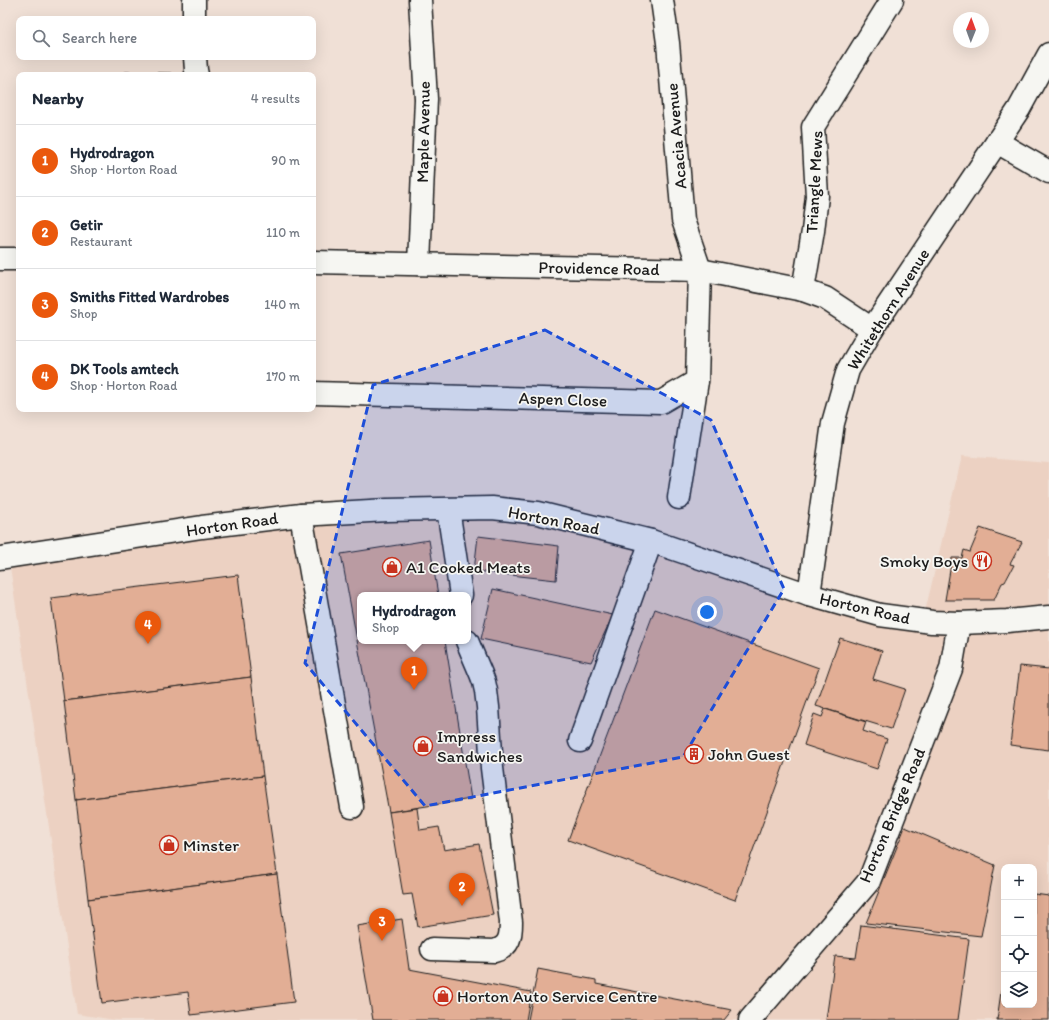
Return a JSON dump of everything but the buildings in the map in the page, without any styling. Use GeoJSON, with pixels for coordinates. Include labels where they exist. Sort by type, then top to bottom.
{"type":"FeatureCollection","features":[{"type":"Feature","properties":{"kind":"street"},"geometry":{"type":"LineString","coordinates":[[194,0],[194,16]]}},
{"type":"Feature","properties":{"kind":"street","name":"Maple Avenue"},"geometry":{"type":"LineString","coordinates":[[419,264],[426,99],[420,0]]}},
{"type":"Feature","properties":{"kind":"street","name":"Acacia Avenue"},"geometry":{"type":"LineString","coordinates":[[662,0],[668,43],[683,220],[700,270]]}},
{"type":"Feature","properties":{"kind":"street","name":"Triangle Mews"},"geometry":{"type":"LineString","coordinates":[[803,290],[817,196],[814,127],[892,0]]}},
{"type":"Feature","properties":{"kind":"street","name":"Whitethorn Avenue"},"geometry":{"type":"LineString","coordinates":[[809,595],[833,423],[848,370],[872,329],[1019,109],[1049,54]]}},
{"type":"Feature","properties":{"kind":"street"},"geometry":{"type":"LineString","coordinates":[[195,60],[196,72]]}},
{"type":"Feature","properties":{"kind":"street"},"geometry":{"type":"LineString","coordinates":[[997,142],[1049,172]]}},
{"type":"Feature","properties":{"kind":"street"},"geometry":{"type":"LineString","coordinates":[[0,259],[16,259]]}},
{"type":"Feature","properties":{"kind":"street","name":"Providence Road"},"geometry":{"type":"LineString","coordinates":[[316,262],[700,270],[803,290],[825,298],[872,329]]}},
{"type":"Feature","properties":{"kind":"street"},"geometry":{"type":"LineString","coordinates":[[679,498],[697,381],[700,270]]}},
{"type":"Feature","properties":{"kind":"street","name":"Aspen Close"},"geometry":{"type":"LineString","coordinates":[[316,393],[661,402],[697,381]]}},
{"type":"Feature","properties":{"kind":"street","name":"Horton Road"},"geometry":{"type":"LineString","coordinates":[[0,558],[194,528],[301,515],[387,510],[492,508],[538,513],[651,541],[809,595],[880,615],[932,622],[959,623],[1049,617]]}},
{"type":"Feature","properties":{"kind":"street"},"geometry":{"type":"LineString","coordinates":[[448,509],[461,592]]}},
{"type":"Feature","properties":{"kind":"street"},"geometry":{"type":"LineString","coordinates":[[301,515],[352,807]]}},
{"type":"Feature","properties":{"kind":"street"},"geometry":{"type":"LineString","coordinates":[[580,741],[651,541]]}},
{"type":"Feature","properties":{"kind":"street","name":"Horton Bridge Road"},"geometry":{"type":"LineString","coordinates":[[750,1020],[869,881],[940,719],[951,670],[959,623]]}},
{"type":"Feature","properties":{"kind":"street"},"geometry":{"type":"LineString","coordinates":[[432,949],[494,952],[504,947],[511,934],[511,922],[492,768],[487,701],[484,682],[468,644]]}},
{"type":"Feature","properties":{"kind":"highlighted area"},"geometry":{"type":"Polygon","coordinates":[[[545,330],[711,420],[784,589],[683,757],[425,806],[305,663],[373,385],[545,330]]]}},
{"type":"Feature","properties":{"kind":"shaded area"},"geometry":{"type":"Polygon","coordinates":[[[962,456],[1049,463],[1049,617],[924,616],[962,456]]]}},
{"type":"Feature","properties":{"kind":"shaded area"},"geometry":{"type":"Polygon","coordinates":[[[462,513],[536,519],[658,552],[808,603],[1049,619],[1049,1020],[115,1020],[77,1014],[9,560],[312,519],[462,513]]]}},
{"type":"Feature","properties":{"kind":"place","name":"Smoky Boys"},"geometry":{"type":"Point","coordinates":[982,561]}},
{"type":"Feature","properties":{"kind":"place","name":"A1 Cooked Meats"},"geometry":{"type":"Point","coordinates":[392,567]}},
{"type":"Feature","properties":{"kind":"place","name":"DK Tools amtech"},"geometry":{"type":"Point","coordinates":[148,644]}},
{"type":"Feature","properties":{"kind":"place","name":"Hydrodragon"},"geometry":{"type":"Point","coordinates":[414,690]}},
{"type":"Feature","properties":{"kind":"place","name":"Impress Sandwiches"},"geometry":{"type":"Point","coordinates":[423,746]}},
{"type":"Feature","properties":{"kind":"place","name":"John Guest"},"geometry":{"type":"Point","coordinates":[694,754]}},
{"type":"Feature","properties":{"kind":"place","name":"Minster"},"geometry":{"type":"Point","coordinates":[169,845]}},
{"type":"Feature","properties":{"kind":"place","name":"Getir"},"geometry":{"type":"Point","coordinates":[462,906]}},
{"type":"Feature","properties":{"kind":"place","name":"Smiths Fitted Wardrobes"},"geometry":{"type":"Point","coordinates":[382,941]}},
{"type":"Feature","properties":{"kind":"place","name":"Horton Auto Service Centre"},"geometry":{"type":"Point","coordinates":[443,996]}}]}
